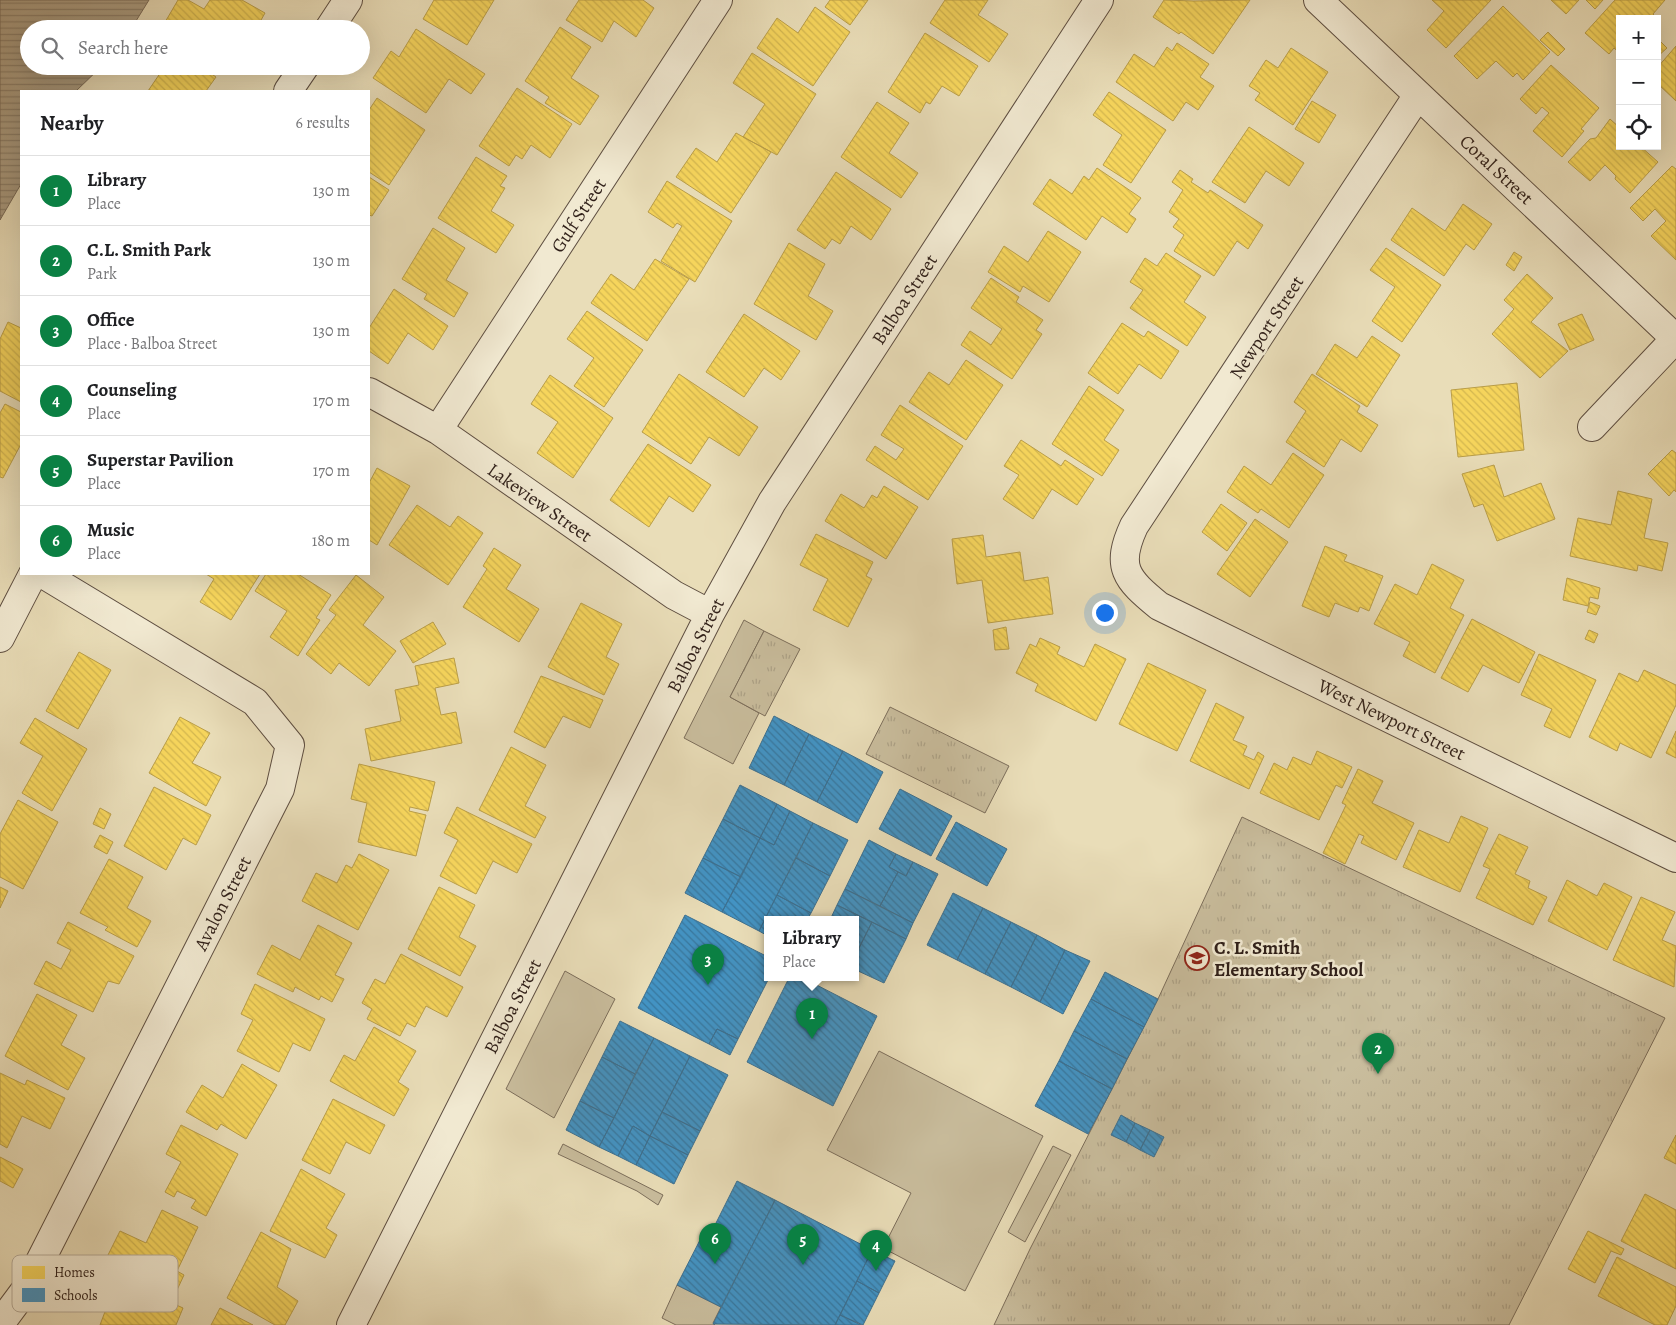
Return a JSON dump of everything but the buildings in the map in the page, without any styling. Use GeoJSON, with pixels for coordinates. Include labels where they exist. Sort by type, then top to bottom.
{"type":"FeatureCollection","features":[{"type":"Feature","properties":{"kind":"street"},"geometry":{"type":"LineString","coordinates":[[335,20],[348,0]]}},
{"type":"Feature","properties":{"kind":"street","name":"Gulf Street"},"geometry":{"type":"LineString","coordinates":[[438,430],[718,0]]}},
{"type":"Feature","properties":{"kind":"street","name":"Balboa Street"},"geometry":{"type":"LineString","coordinates":[[351,1325],[710,614],[772,502],[1100,0]]}},
{"type":"Feature","properties":{"kind":"street","name":"Coral Street"},"geometry":{"type":"LineString","coordinates":[[1318,0],[1676,338],[1592,427]]}},
{"type":"Feature","properties":{"kind":"street"},"geometry":{"type":"LineString","coordinates":[[289,90],[299,75]]}},
{"type":"Feature","properties":{"kind":"street","name":"Newport Street"},"geometry":{"type":"LineString","coordinates":[[1123,563],[1126,545],[1134,526],[1418,95]]}},
{"type":"Feature","properties":{"kind":"street","name":"Lakeview Street"},"geometry":{"type":"LineString","coordinates":[[370,393],[438,430],[674,594],[710,614]]}},
{"type":"Feature","properties":{"kind":"street","name":"West Newport Street"},"geometry":{"type":"LineString","coordinates":[[1123,563],[1132,580],[1142,592],[1159,606],[1676,858]]}},
{"type":"Feature","properties":{"kind":"street"},"geometry":{"type":"LineString","coordinates":[[0,638],[32,575]]}},
{"type":"Feature","properties":{"kind":"street","name":"Avalon Street"},"geometry":{"type":"LineString","coordinates":[[44,575],[255,702],[290,745],[280,789],[276,798],[44,1255]]}},
{"type":"Feature","properties":{"kind":"street","name":"Avalon Street"},"geometry":{"type":"LineString","coordinates":[[0,1324],[12,1308]]}},
{"type":"Feature","properties":{"kind":"green space"},"geometry":{"type":"Polygon","coordinates":[[[744,620],[764,631],[730,697],[759,713],[733,764],[684,738],[744,620]]]}},
{"type":"Feature","properties":{"kind":"green space"},"geometry":{"type":"Polygon","coordinates":[[[764,631],[800,649],[765,716],[730,697],[764,631]]]}},
{"type":"Feature","properties":{"kind":"green space"},"geometry":{"type":"Polygon","coordinates":[[[890,707],[1009,766],[985,813],[866,754],[890,707]]]}},
{"type":"Feature","properties":{"kind":"green space"},"geometry":{"type":"Polygon","coordinates":[[[1242,817],[1665,1018],[1509,1325],[994,1325],[1030,1249],[1158,999],[1242,817]]]}},
{"type":"Feature","properties":{"kind":"green space"},"geometry":{"type":"Polygon","coordinates":[[[565,971],[615,999],[554,1118],[506,1089],[565,971]]]}},
{"type":"Feature","properties":{"kind":"green space"},"geometry":{"type":"Polygon","coordinates":[[[879,1051],[1043,1136],[965,1291],[883,1248],[911,1193],[827,1150],[879,1051]]]}},
{"type":"Feature","properties":{"kind":"green space"},"geometry":{"type":"Polygon","coordinates":[[[563,1144],[663,1195],[658,1205],[637,1191],[558,1154],[563,1144]]]}},
{"type":"Feature","properties":{"kind":"green space"},"geometry":{"type":"Polygon","coordinates":[[[1053,1146],[1071,1155],[1025,1242],[1008,1232],[1053,1146]]]}},
{"type":"Feature","properties":{"kind":"green space"},"geometry":{"type":"Polygon","coordinates":[[[677,1285],[721,1307],[713,1323],[715,1325],[676,1325],[662,1318],[677,1285]]]}},
{"type":"Feature","properties":{"kind":"shaded area"},"geometry":{"type":"Polygon","coordinates":[[[0,0],[149,0],[137,20],[20,20],[20,75],[93,75],[77,90],[20,90],[20,186],[0,220],[0,0]]]}},
{"type":"Feature","properties":{"kind":"place","name":"C. L. Smith Elementary School"},"geometry":{"type":"Point","coordinates":[1197,958]}},
{"type":"Feature","properties":{"kind":"place","name":"Office"},"geometry":{"type":"Point","coordinates":[708,985]}},
{"type":"Feature","properties":{"kind":"place","name":"Library"},"geometry":{"type":"Point","coordinates":[812,1039]}},
{"type":"Feature","properties":{"kind":"place","name":"C.L. Smith Park"},"geometry":{"type":"Point","coordinates":[1378,1074]}},
{"type":"Feature","properties":{"kind":"place","name":"Music"},"geometry":{"type":"Point","coordinates":[715,1264]}},
{"type":"Feature","properties":{"kind":"place","name":"Superstar Pavilion"},"geometry":{"type":"Point","coordinates":[803,1265]}},
{"type":"Feature","properties":{"kind":"place","name":"Counseling"},"geometry":{"type":"Point","coordinates":[876,1271]}}]}
